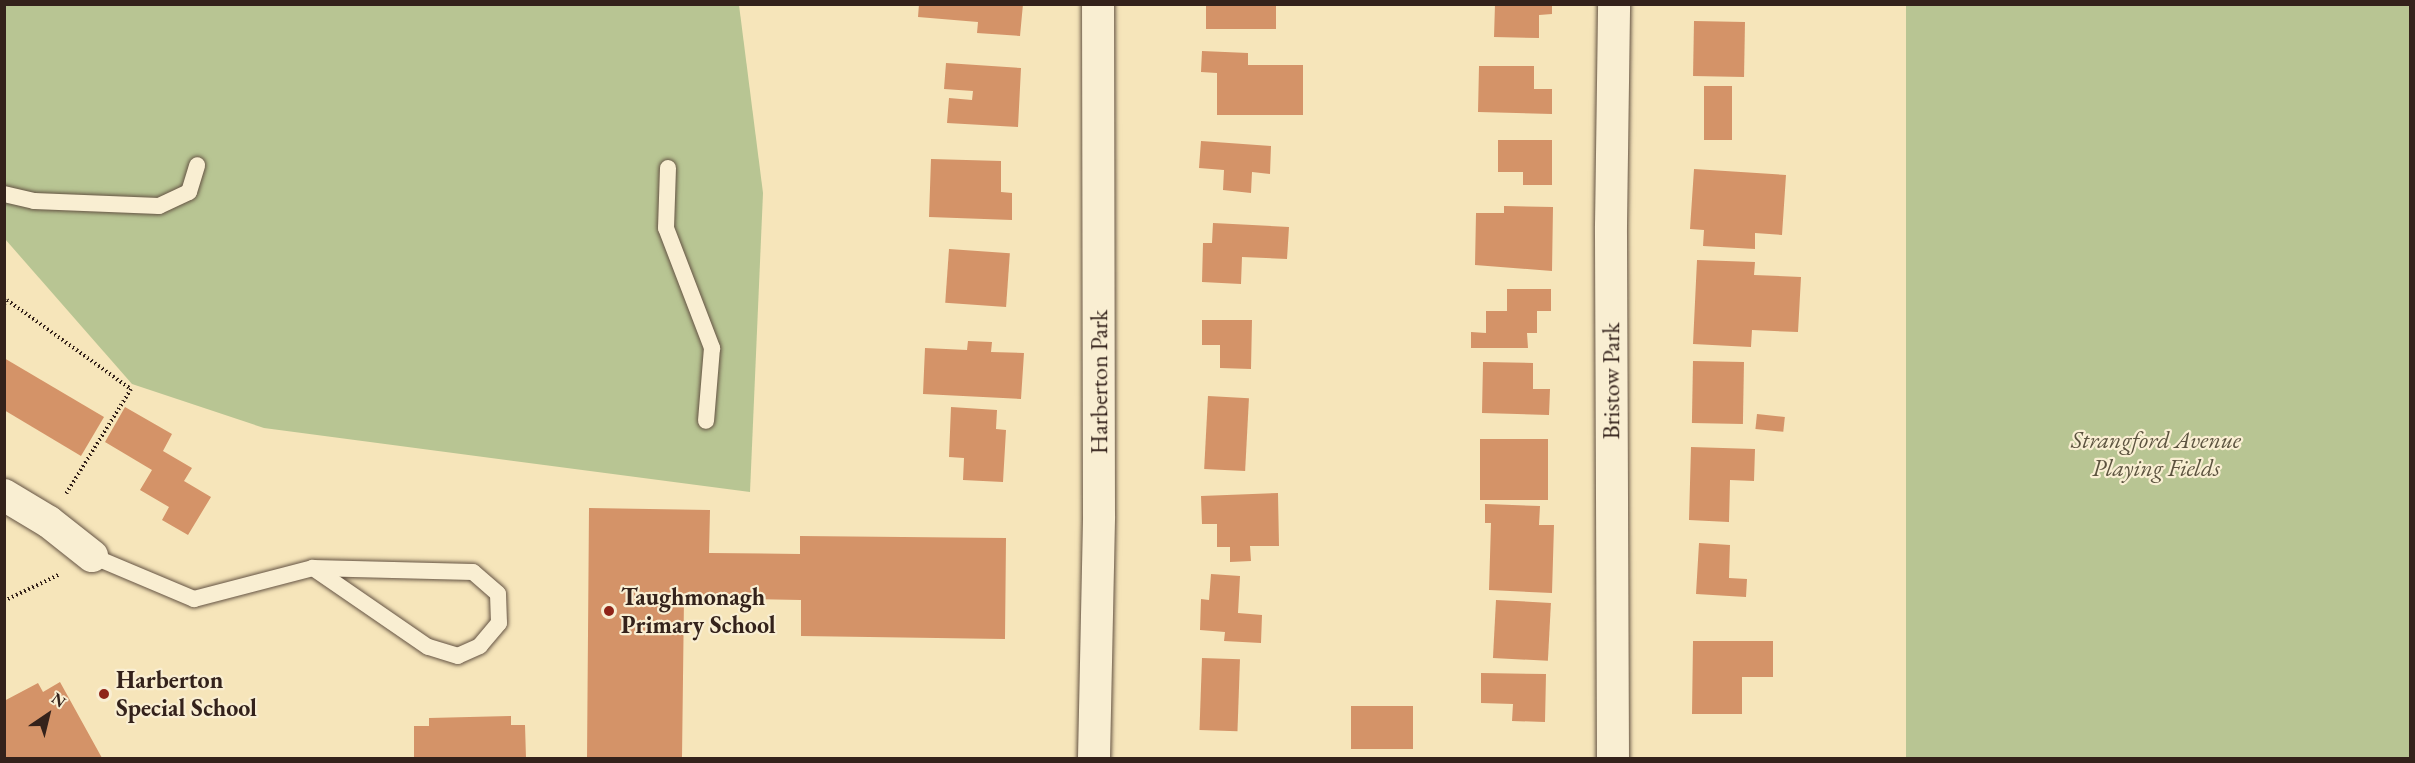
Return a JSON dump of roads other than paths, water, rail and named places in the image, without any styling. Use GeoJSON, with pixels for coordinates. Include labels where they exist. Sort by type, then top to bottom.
{"type":"FeatureCollection","features":[{"type":"Feature","properties":{"kind":"street","name":"Harberton Park"},"geometry":{"type":"LineString","coordinates":[[1094,759],[1099,516],[1098,4]]}},
{"type":"Feature","properties":{"kind":"street","name":"Bristow Park"},"geometry":{"type":"LineString","coordinates":[[1613,759],[1611,226],[1614,4]]}},
{"type":"Feature","properties":{"kind":"street"},"geometry":{"type":"LineString","coordinates":[[4,495],[49,522],[92,556]]}},
{"type":"Feature","properties":{"kind":"lane"},"geometry":{"type":"LineString","coordinates":[[4,194],[34,201],[159,206],[189,192],[197,165]]}},
{"type":"Feature","properties":{"kind":"lane"},"geometry":{"type":"LineString","coordinates":[[668,168],[666,228],[712,348],[706,421]]}},
{"type":"Feature","properties":{"kind":"lane"},"geometry":{"type":"LineString","coordinates":[[92,556],[194,599],[313,568],[472,572],[498,594],[499,623],[480,646],[458,656],[428,647],[313,568]]}},
{"type":"Feature","properties":{"kind":"place","name":"Taughmonagh Primary School"},"geometry":{"type":"Point","coordinates":[609,611]}},
{"type":"Feature","properties":{"kind":"place","name":"Harberton Special School"},"geometry":{"type":"Point","coordinates":[104,694]}},
{"type":"Feature","properties":{"kind":"park label","name":"Strangford Avenue Playing Fields"},"geometry":{"type":"Point","coordinates":[2156,454]}}]}
